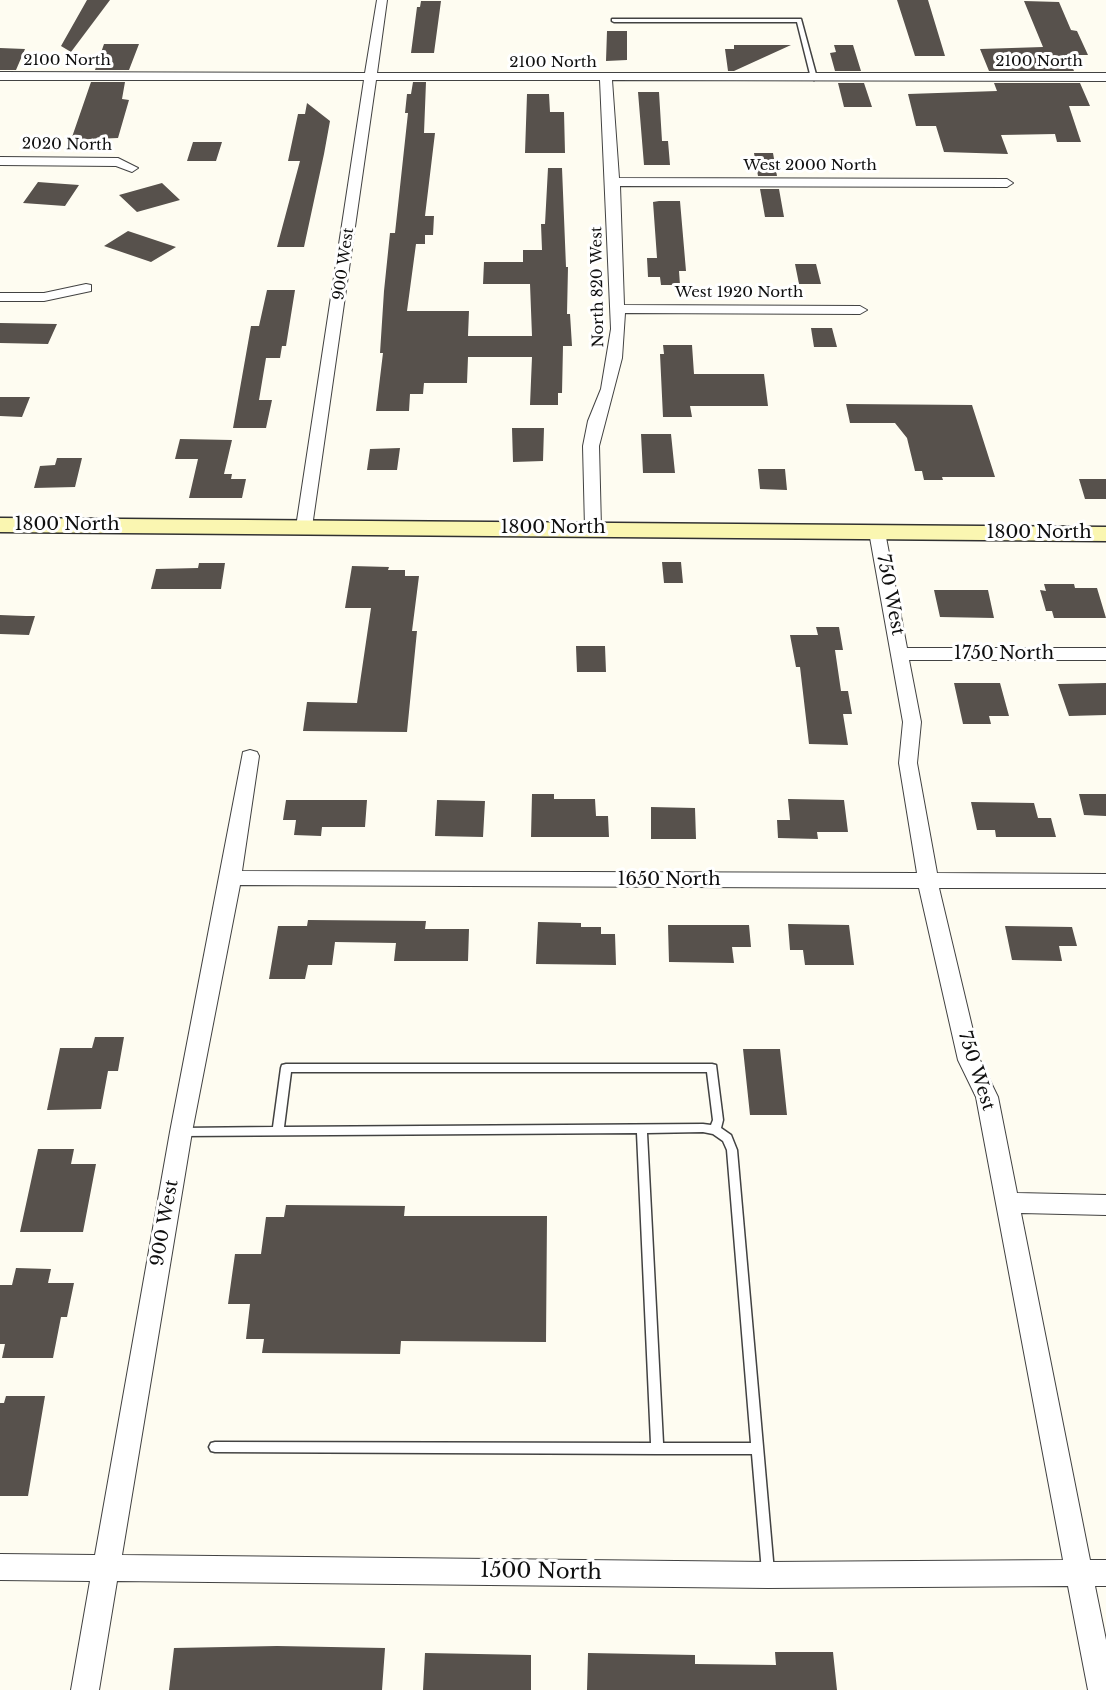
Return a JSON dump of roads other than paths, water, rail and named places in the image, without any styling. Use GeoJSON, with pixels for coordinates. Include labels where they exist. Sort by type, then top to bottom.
{"type":"FeatureCollection","features":[{"type":"Feature","properties":{"kind":"street","name":"900 West"},"geometry":{"type":"LineString","coordinates":[[304,527],[382,0]]}},
{"type":"Feature","properties":{"kind":"street","name":"2100 North"},"geometry":{"type":"LineString","coordinates":[[0,76],[1106,77]]}},
{"type":"Feature","properties":{"kind":"street","name":"North 820 West"},"geometry":{"type":"LineString","coordinates":[[593,528],[591,446],[615,358],[617,309],[613,182],[606,78]]}},
{"type":"Feature","properties":{"kind":"street","name":"2020 North"},"geometry":{"type":"LineString","coordinates":[[0,161],[118,162],[132,168]]}},
{"type":"Feature","properties":{"kind":"street","name":"West 2000 North"},"geometry":{"type":"LineString","coordinates":[[613,182],[1007,183]]}},
{"type":"Feature","properties":{"kind":"street"},"geometry":{"type":"LineString","coordinates":[[0,297],[44,297],[86,288]]}},
{"type":"Feature","properties":{"kind":"street","name":"West 1920 North"},"geometry":{"type":"LineString","coordinates":[[617,309],[860,310]]}},
{"type":"Feature","properties":{"kind":"street","name":"1800 North"},"geometry":{"type":"LineString","coordinates":[[0,525],[593,528],[1106,534]]}},
{"type":"Feature","properties":{"kind":"street","name":"750 West"},"geometry":{"type":"LineString","coordinates":[[877,532],[902,654],[912,722],[908,763],[928,881],[969,1060],[987,1097],[1008,1203],[1094,1573],[1102,1690]]}},
{"type":"Feature","properties":{"kind":"street","name":"1750 North"},"geometry":{"type":"LineString","coordinates":[[902,654],[1106,654]]}},
{"type":"Feature","properties":{"kind":"street","name":"900 West"},"geometry":{"type":"LineString","coordinates":[[85,1690],[181,1132],[231,878],[250,756]]}},
{"type":"Feature","properties":{"kind":"street","name":"1650 North"},"geometry":{"type":"LineString","coordinates":[[231,878],[1106,881]]}},
{"type":"Feature","properties":{"kind":"street"},"geometry":{"type":"LineString","coordinates":[[1008,1203],[1106,1205]]}},
{"type":"Feature","properties":{"kind":"street","name":"1500 North"},"geometry":{"type":"LineString","coordinates":[[0,1567],[768,1575],[1094,1573]]}},
{"type":"Feature","properties":{"kind":"lane"},"geometry":{"type":"LineString","coordinates":[[614,20],[799,20],[814,78]]}},
{"type":"Feature","properties":{"kind":"lane"},"geometry":{"type":"LineString","coordinates":[[278,1131],[286,1068],[712,1068],[718,1120],[715,1130]]}},
{"type":"Feature","properties":{"kind":"lane"},"geometry":{"type":"LineString","coordinates":[[181,1132],[703,1128],[715,1130],[727,1138],[732,1149],[768,1575]]}},
{"type":"Feature","properties":{"kind":"lane"},"geometry":{"type":"LineString","coordinates":[[642,1129],[657,1449]]}},
{"type":"Feature","properties":{"kind":"lane"},"geometry":{"type":"LineString","coordinates":[[215,1447],[758,1448]]}}]}
